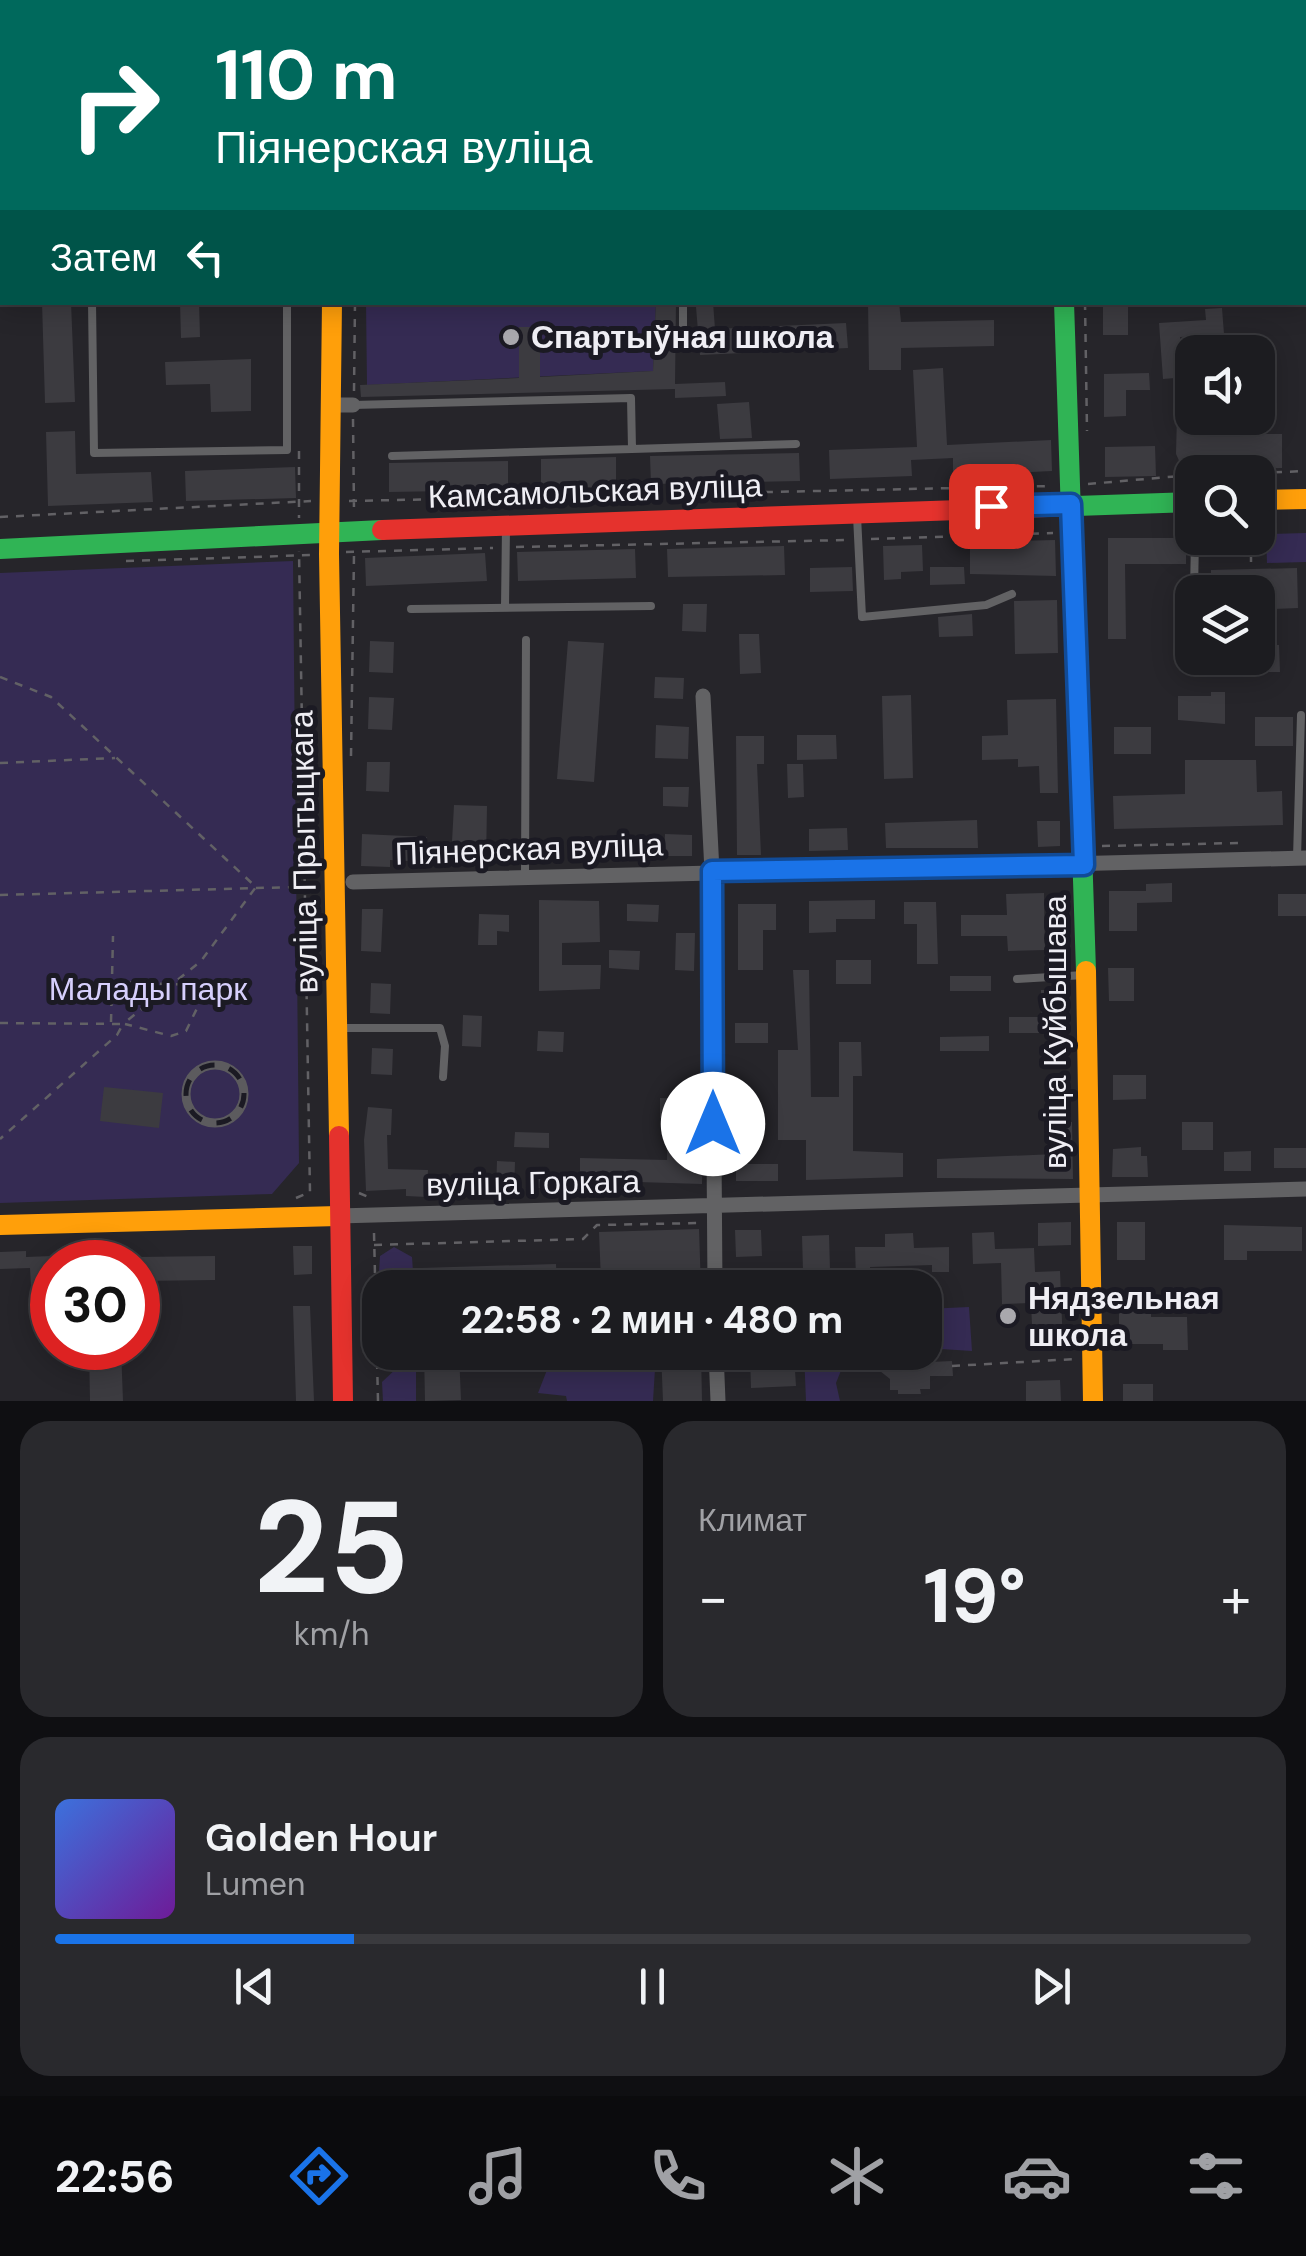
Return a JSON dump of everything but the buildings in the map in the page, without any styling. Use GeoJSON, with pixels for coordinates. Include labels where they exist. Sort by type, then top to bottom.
{"type":"FeatureCollection","features":[{"type":"Feature","properties":{"kind":"main road","name":"вуліца Прытыцкага"},"geometry":{"type":"LineString","coordinates":[[332,305],[329,554],[343,1401]]}},
{"type":"Feature","properties":{"kind":"main road","name":"вуліца Куйбышава"},"geometry":{"type":"LineString","coordinates":[[1064,305],[1084,865],[1086,1193],[1093,1401]]}},
{"type":"Feature","properties":{"kind":"main road"},"geometry":{"type":"LineString","coordinates":[[1275,500],[1306,499]]}},
{"type":"Feature","properties":{"kind":"main road","name":"Камсамольская вуліца"},"geometry":{"type":"LineString","coordinates":[[0,549],[299,544],[329,532],[354,541],[506,525],[1175,502]]}},
{"type":"Feature","properties":{"kind":"main road","name":"вуліца Горкага"},"geometry":{"type":"LineString","coordinates":[[0,1225],[338,1216]]}},
{"type":"Feature","properties":{"kind":"street"},"geometry":{"type":"LineString","coordinates":[[331,405],[353,405]]}},
{"type":"Feature","properties":{"kind":"street"},"geometry":{"type":"LineString","coordinates":[[703,696],[712,871],[714,1270]]}},
{"type":"Feature","properties":{"kind":"street","name":"Піянерская вуліца"},"geometry":{"type":"LineString","coordinates":[[353,882],[1302,858]]}},
{"type":"Feature","properties":{"kind":"street","name":"вуліца Горкага"},"geometry":{"type":"LineString","coordinates":[[338,1216],[713,1216],[1086,1193],[1306,1188]]}},
{"type":"Feature","properties":{"kind":"street"},"geometry":{"type":"LineString","coordinates":[[717,1370],[718,1401]]}},
{"type":"Feature","properties":{"kind":"lane"},"geometry":{"type":"LineString","coordinates":[[92,305],[94,453],[287,450],[287,305]]}},
{"type":"Feature","properties":{"kind":"lane"},"geometry":{"type":"LineString","coordinates":[[683,305],[683,348]]}},
{"type":"Feature","properties":{"kind":"lane"},"geometry":{"type":"LineString","coordinates":[[353,405],[631,398],[632,449]]}},
{"type":"Feature","properties":{"kind":"lane"},"geometry":{"type":"LineString","coordinates":[[392,456],[796,444]]}},
{"type":"Feature","properties":{"kind":"lane"},"geometry":{"type":"LineString","coordinates":[[857,511],[862,618],[986,605],[1012,594]]}},
{"type":"Feature","properties":{"kind":"lane"},"geometry":{"type":"LineString","coordinates":[[505,608],[506,525]]}},
{"type":"Feature","properties":{"kind":"lane"},"geometry":{"type":"LineString","coordinates":[[411,608],[652,606]]}},
{"type":"Feature","properties":{"kind":"lane"},"geometry":{"type":"LineString","coordinates":[[525,876],[526,640]]}},
{"type":"Feature","properties":{"kind":"lane"},"geometry":{"type":"LineString","coordinates":[[1300,715],[1302,858]]}},
{"type":"Feature","properties":{"kind":"lane"},"geometry":{"type":"LineString","coordinates":[[1017,979],[1084,976]]}},
{"type":"Feature","properties":{"kind":"lane"},"geometry":{"type":"LineString","coordinates":[[338,1028],[440,1028],[445,1046],[442,1077]]}},
{"type":"Feature","properties":{"kind":"path"},"geometry":{"type":"LineString","coordinates":[[1084,305],[1088,448]]}},
{"type":"Feature","properties":{"kind":"path"},"geometry":{"type":"LineString","coordinates":[[299,442],[311,1152]]}},
{"type":"Feature","properties":{"kind":"path"},"geometry":{"type":"LineString","coordinates":[[1275,472],[1306,471]]}},
{"type":"Feature","properties":{"kind":"path"},"geometry":{"type":"LineString","coordinates":[[1088,484],[1175,476]]}},
{"type":"Feature","properties":{"kind":"path"},"geometry":{"type":"LineString","coordinates":[[0,517],[330,501],[1057,486]]}},
{"type":"Feature","properties":{"kind":"path"},"geometry":{"type":"LineString","coordinates":[[867,539],[1060,532]]}},
{"type":"Feature","properties":{"kind":"path"},"geometry":{"type":"LineString","coordinates":[[512,548],[848,540]]}},
{"type":"Feature","properties":{"kind":"path"},"geometry":{"type":"LineString","coordinates":[[127,562],[299,544],[329,554],[354,541],[492,548]]}},
{"type":"Feature","properties":{"kind":"path"},"geometry":{"type":"LineString","coordinates":[[351,757],[354,541]]}},
{"type":"Feature","properties":{"kind":"path"},"geometry":{"type":"LineString","coordinates":[[1251,555],[1251,569]]}},
{"type":"Feature","properties":{"kind":"path"},"geometry":{"type":"LineString","coordinates":[[0,677],[51,697],[256,887]]}},
{"type":"Feature","properties":{"kind":"path"},"geometry":{"type":"LineString","coordinates":[[0,763],[116,758]]}},
{"type":"Feature","properties":{"kind":"path"},"geometry":{"type":"LineString","coordinates":[[1096,846],[1243,843]]}},
{"type":"Feature","properties":{"kind":"path"},"geometry":{"type":"LineString","coordinates":[[0,895],[296,886],[305,893],[334,896]]}},
{"type":"Feature","properties":{"kind":"path"},"geometry":{"type":"LineString","coordinates":[[0,1140],[117,1035],[123,1024],[178,983],[201,960],[256,887]]}},
{"type":"Feature","properties":{"kind":"path"},"geometry":{"type":"LineString","coordinates":[[111,1024],[113,936]]}},
{"type":"Feature","properties":{"kind":"path"},"geometry":{"type":"LineString","coordinates":[[0,1023],[123,1024],[171,1036],[186,1032],[201,1000],[198,985],[112,982]]}},
{"type":"Feature","properties":{"kind":"path"},"geometry":{"type":"LineString","coordinates":[[373,1216],[378,1401]]}},
{"type":"Feature","properties":{"kind":"path"},"geometry":{"type":"LineString","coordinates":[[374,1245],[583,1239],[597,1225],[713,1216]]}},
{"type":"Feature","properties":{"kind":"path"},"geometry":{"type":"LineString","coordinates":[[952,1366],[1092,1358]]}},
{"type":"Feature","properties":{"kind":"green space","name":"Спартыўная школа"},"geometry":{"type":"Polygon","coordinates":[[[366,305],[656,305],[653,371],[367,385],[366,305]]]}},
{"type":"Feature","properties":{"kind":"green space"},"geometry":{"type":"Polygon","coordinates":[[[1306,533],[1306,562],[1267,563],[1267,555],[1275,555],[1275,534],[1306,533]]]}},
{"type":"Feature","properties":{"kind":"green space","name":"Малады парк"},"geometry":{"type":"Polygon","coordinates":[[[293,561],[299,1163],[272,1194],[0,1203],[0,573],[293,561]]]}},
{"type":"Feature","properties":{"kind":"green space"},"geometry":{"type":"Polygon","coordinates":[[[394,1247],[412,1257],[413,1270],[379,1270],[380,1256],[394,1247]]]}},
{"type":"Feature","properties":{"kind":"green space"},"geometry":{"type":"Polygon","coordinates":[[[969,1307],[972,1351],[942,1349],[942,1308],[969,1307]]]}},
{"type":"Feature","properties":{"kind":"green space"},"geometry":{"type":"Polygon","coordinates":[[[395,1370],[416,1370],[416,1401],[383,1401],[382,1382],[395,1370]]]}},
{"type":"Feature","properties":{"kind":"green space"},"geometry":{"type":"Polygon","coordinates":[[[547,1370],[655,1370],[653,1401],[567,1401],[566,1396],[538,1393],[547,1370]]]}},
{"type":"Feature","properties":{"kind":"green space"},"geometry":{"type":"Polygon","coordinates":[[[805,1370],[841,1370],[836,1383],[840,1401],[806,1401],[805,1370]]]}},
{"type":"Feature","properties":{"kind":"railway"},"geometry":{"type":"LineString","coordinates":[[215,1065],[235,1074],[244,1094],[235,1114],[215,1123],[195,1114],[186,1094],[195,1074],[215,1065]]}},
{"type":"Feature","properties":{"kind":"traffic: fast"},"geometry":{"type":"LineString","coordinates":[[1064,305],[1086,971]]}},
{"type":"Feature","properties":{"kind":"traffic: fast"},"geometry":{"type":"LineString","coordinates":[[1047,507],[1175,503]]}},
{"type":"Feature","properties":{"kind":"traffic: fast"},"geometry":{"type":"LineString","coordinates":[[0,549],[382,530]]}},
{"type":"Feature","properties":{"kind":"traffic: slow"},"geometry":{"type":"LineString","coordinates":[[332,305],[329,554],[339,1136]]}},
{"type":"Feature","properties":{"kind":"traffic: slow"},"geometry":{"type":"LineString","coordinates":[[1275,500],[1306,499]]}},
{"type":"Feature","properties":{"kind":"traffic: slow"},"geometry":{"type":"LineString","coordinates":[[1086,971],[1093,1401]]}},
{"type":"Feature","properties":{"kind":"traffic: slow"},"geometry":{"type":"LineString","coordinates":[[0,1225],[338,1216]]}},
{"type":"Feature","properties":{"kind":"traffic: jam"},"geometry":{"type":"LineString","coordinates":[[382,530],[1047,507]]}},
{"type":"Feature","properties":{"kind":"traffic: jam"},"geometry":{"type":"LineString","coordinates":[[339,1136],[343,1401]]}},
{"type":"Feature","properties":{"kind":"place","name":"Спартыўная школа"},"geometry":{"type":"Point","coordinates":[511,337]}},
{"type":"Feature","properties":{"kind":"place","name":"Нядзельная школа"},"geometry":{"type":"Point","coordinates":[1008,1316]}},
{"type":"Feature","properties":{"kind":"route"},"geometry":{"type":"LineString","coordinates":[[713,1124],[712,871],[1084,865],[1071,504],[991,506]]}}]}
